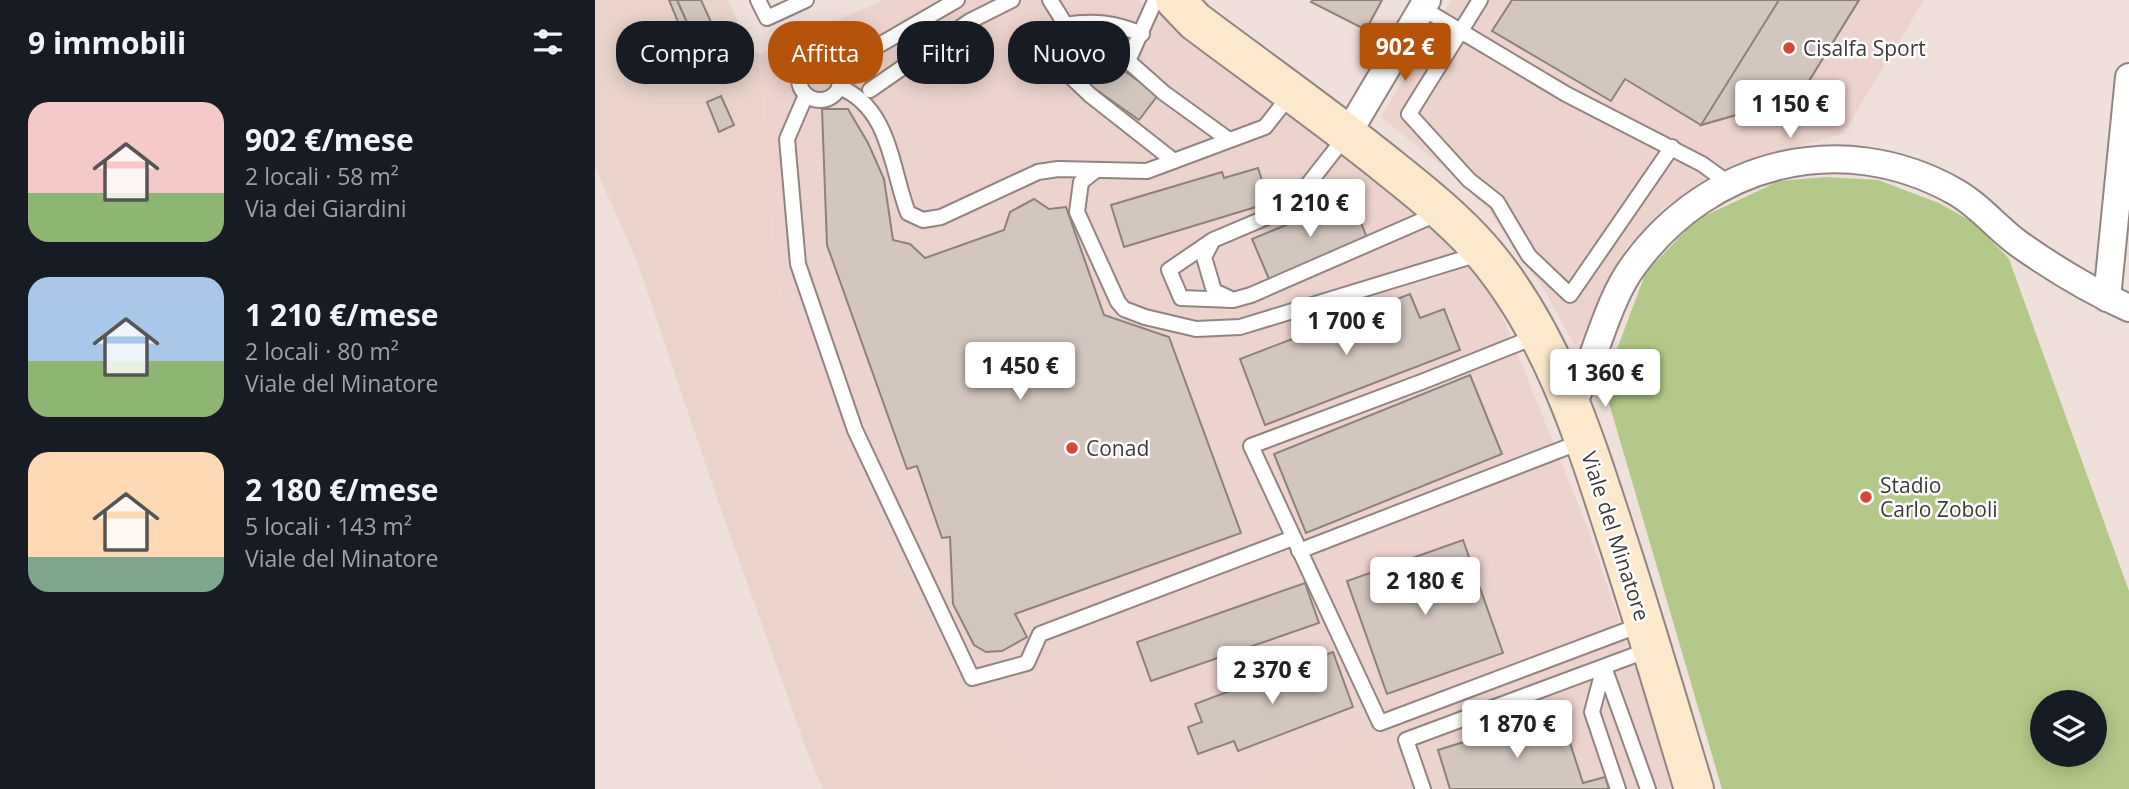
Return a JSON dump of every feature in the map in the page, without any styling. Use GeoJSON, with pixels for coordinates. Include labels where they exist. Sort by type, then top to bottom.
{"type":"FeatureCollection","features":[{"type":"Feature","properties":{"kind":"main road","name":"Viale del Minatore"},"geometry":{"type":"LineString","coordinates":[[1163,12],[1293,92],[1348,133],[1444,211],[1483,253],[1512,290],[1538,335],[1572,405],[1649,636],[1694,789]]}},
{"type":"Feature","properties":{"kind":"street"},"geometry":{"type":"LineString","coordinates":[[1348,133],[1425,4]]}},
{"type":"Feature","properties":{"kind":"street"},"geometry":{"type":"LineString","coordinates":[[1572,405],[1633,266],[1662,231],[1688,208],[1727,183],[1805,161],[1836,158],[1868,161],[1913,174],[1955,191],[2018,244],[2118,303],[2129,77]]}},
{"type":"Feature","properties":{"kind":"lane"},"geometry":{"type":"LineString","coordinates":[[758,0],[767,18],[806,0]]}},
{"type":"Feature","properties":{"kind":"lane"},"geometry":{"type":"LineString","coordinates":[[883,43],[957,0]]}},
{"type":"Feature","properties":{"kind":"lane"},"geometry":{"type":"LineString","coordinates":[[870,90],[970,21],[1012,0]]}},
{"type":"Feature","properties":{"kind":"lane"},"geometry":{"type":"LineString","coordinates":[[1049,0],[1062,21]]}},
{"type":"Feature","properties":{"kind":"lane"},"geometry":{"type":"LineString","coordinates":[[1480,0],[1409,114],[1469,180],[1497,202],[1529,256],[1570,295],[1672,148]]}},
{"type":"Feature","properties":{"kind":"lane"},"geometry":{"type":"LineString","coordinates":[[1425,4],[1460,31],[1566,94],[1702,163],[1727,183]]}},
{"type":"Feature","properties":{"kind":"lane"},"geometry":{"type":"LineString","coordinates":[[1109,21],[1163,12]]}},
{"type":"Feature","properties":{"kind":"lane"},"geometry":{"type":"LineString","coordinates":[[1163,12],[1129,61],[1164,93],[1229,140]]}},
{"type":"Feature","properties":{"kind":"lane"},"geometry":{"type":"LineString","coordinates":[[799,84],[806,95],[825,100],[835,94],[839,84]]}},
{"type":"Feature","properties":{"kind":"lane"},"geometry":{"type":"LineString","coordinates":[[1079,84],[1174,161]]}},
{"type":"Feature","properties":{"kind":"lane"},"geometry":{"type":"LineString","coordinates":[[839,87],[852,92],[869,107],[882,128],[908,213],[923,220],[941,217],[1038,172],[1058,169],[1147,171],[1265,127],[1293,92]]}},
{"type":"Feature","properties":{"kind":"lane"},"geometry":{"type":"LineString","coordinates":[[806,95],[787,139],[798,264],[855,430],[972,678],[1027,663],[1040,634],[1584,440]]}},
{"type":"Feature","properties":{"kind":"lane"},"geometry":{"type":"LineString","coordinates":[[1348,133],[1302,192],[1298,204],[1213,240],[1169,270],[1181,298],[1234,300],[1251,295],[1444,211]]}},
{"type":"Feature","properties":{"kind":"lane"},"geometry":{"type":"LineString","coordinates":[[1095,170],[1081,182],[1077,212],[1118,302],[1124,309],[1145,317],[1196,329],[1240,327],[1483,253]]}},
{"type":"Feature","properties":{"kind":"lane"},"geometry":{"type":"LineString","coordinates":[[1213,240],[1204,257],[1208,277],[1214,291],[1234,300]]}},
{"type":"Feature","properties":{"kind":"lane"},"geometry":{"type":"LineString","coordinates":[[1538,335],[1424,382],[1251,446],[1380,723],[1649,636]]}},
{"type":"Feature","properties":{"kind":"lane"},"geometry":{"type":"LineString","coordinates":[[1423,789],[1406,740],[1604,667],[1649,636]]}},
{"type":"Feature","properties":{"kind":"lane"},"geometry":{"type":"LineString","coordinates":[[1604,667],[1592,712],[1618,789]]}},
{"type":"Feature","properties":{"kind":"lane"},"geometry":{"type":"LineString","coordinates":[[1604,667],[1648,789]]}},
{"type":"Feature","properties":{"kind":"shaded area"},"geometry":{"type":"Polygon","coordinates":[[[595,0],[728,0],[737,21],[616,21],[616,84],[754,84],[754,51],[759,54],[774,277],[842,464],[979,720],[1059,789],[823,789],[718,501],[637,261],[595,167],[595,0]]]}},
{"type":"Feature","properties":{"kind":"shaded area"},"geometry":{"type":"Polygon","coordinates":[[[884,0],[1138,0],[1383,172],[1492,291],[1587,526],[1676,789],[1390,789],[1373,739],[1240,789],[1059,789],[979,720],[842,464],[774,277],[759,54],[768,50],[768,84],[883,84],[883,21],[835,21],[884,0]]]}},
{"type":"Feature","properties":{"kind":"shaded area"},"geometry":{"type":"Polygon","coordinates":[[[1451,0],[1924,0],[1843,134],[1755,158],[1704,180],[1662,209],[1626,249],[1586,338],[1574,345],[1546,293],[1486,207],[1446,169],[1381,117],[1451,0]]]}},
{"type":"Feature","properties":{"kind":"shaded area"},"geometry":{"type":"Polygon","coordinates":[[[1374,738],[1390,789],[1240,789],[1374,738]]]}},
{"type":"Feature","properties":{"kind":"green space","name":"Stadio Carlo Zoboli"},"geometry":{"type":"Polygon","coordinates":[[[1826,177],[1878,180],[1939,203],[1976,224],[2009,259],[2129,591],[2129,789],[1722,789],[1609,403],[1617,349],[1646,272],[1696,220],[1779,181],[1826,177]]]}},
{"type":"Feature","properties":{"kind":"building"},"geometry":{"type":"Polygon","coordinates":[[[669,0],[677,0],[686,21],[678,21],[669,0]]]}},
{"type":"Feature","properties":{"kind":"building"},"geometry":{"type":"Polygon","coordinates":[[[677,0],[701,0],[711,21],[686,21],[677,0]]]}},
{"type":"Feature","properties":{"kind":"building"},"geometry":{"type":"Polygon","coordinates":[[[1382,0],[1366,30],[1311,2],[1382,0]]]}},
{"type":"Feature","properties":{"kind":"building"},"geometry":{"type":"Polygon","coordinates":[[[1512,0],[1859,0],[1799,97],[1701,125],[1625,79],[1611,101],[1492,31],[1512,0]]]}},
{"type":"Feature","properties":{"kind":"building","name":"Cisalfa Sport"},"geometry":{"type":"Polygon","coordinates":[[[1779,0],[1859,0],[1799,97],[1701,125],[1779,0]]]}},
{"type":"Feature","properties":{"kind":"building"},"geometry":{"type":"Polygon","coordinates":[[[1130,75],[1158,95],[1139,120],[1088,84],[1130,84],[1130,75]]]}},
{"type":"Feature","properties":{"kind":"building"},"geometry":{"type":"Polygon","coordinates":[[[721,96],[734,125],[719,132],[707,102],[721,96]]]}},
{"type":"Feature","properties":{"kind":"building"},"geometry":{"type":"Polygon","coordinates":[[[822,109],[848,109],[868,143],[884,179],[893,240],[910,244],[925,258],[1004,230],[1010,212],[1034,199],[1049,209],[1066,207],[1104,315],[1169,337],[1241,533],[1015,614],[1027,637],[1002,651],[986,652],[974,645],[953,604],[950,537],[942,538],[917,466],[907,469],[827,245],[822,109]]]}},
{"type":"Feature","properties":{"kind":"building"},"geometry":{"type":"Polygon","coordinates":[[[1258,168],[1269,203],[1124,247],[1111,205],[1222,172],[1224,178],[1258,168]]]}},
{"type":"Feature","properties":{"kind":"building"},"geometry":{"type":"Polygon","coordinates":[[[1351,198],[1367,238],[1269,279],[1252,239],[1351,198]]]}},
{"type":"Feature","properties":{"kind":"building"},"geometry":{"type":"Polygon","coordinates":[[[1410,294],[1420,318],[1444,309],[1460,350],[1265,425],[1240,359],[1410,294]]]}},
{"type":"Feature","properties":{"kind":"building"},"geometry":{"type":"Polygon","coordinates":[[[1470,375],[1502,454],[1306,533],[1274,454],[1470,375]]]}},
{"type":"Feature","properties":{"kind":"building"},"geometry":{"type":"Polygon","coordinates":[[[1463,540],[1503,653],[1387,694],[1347,581],[1463,540]]]}},
{"type":"Feature","properties":{"kind":"building"},"geometry":{"type":"Polygon","coordinates":[[[1305,583],[1319,623],[1151,681],[1137,642],[1305,583]]]}},
{"type":"Feature","properties":{"kind":"building"},"geometry":{"type":"Polygon","coordinates":[[[1333,652],[1353,707],[1238,751],[1234,741],[1198,754],[1188,727],[1202,722],[1195,704],[1333,652]]]}},
{"type":"Feature","properties":{"kind":"building"},"geometry":{"type":"Polygon","coordinates":[[[1560,712],[1583,783],[1605,777],[1609,789],[1450,789],[1438,750],[1560,712]]]}},
{"type":"Feature","properties":{"kind":"place","name":"Cisalfa Sport"},"geometry":{"type":"Point","coordinates":[1789,48]}},
{"type":"Feature","properties":{"kind":"place","name":"Conad"},"geometry":{"type":"Point","coordinates":[1072,448]}},
{"type":"Feature","properties":{"kind":"place","name":"Stadio Carlo Zoboli"},"geometry":{"type":"Point","coordinates":[1866,497]}}]}
